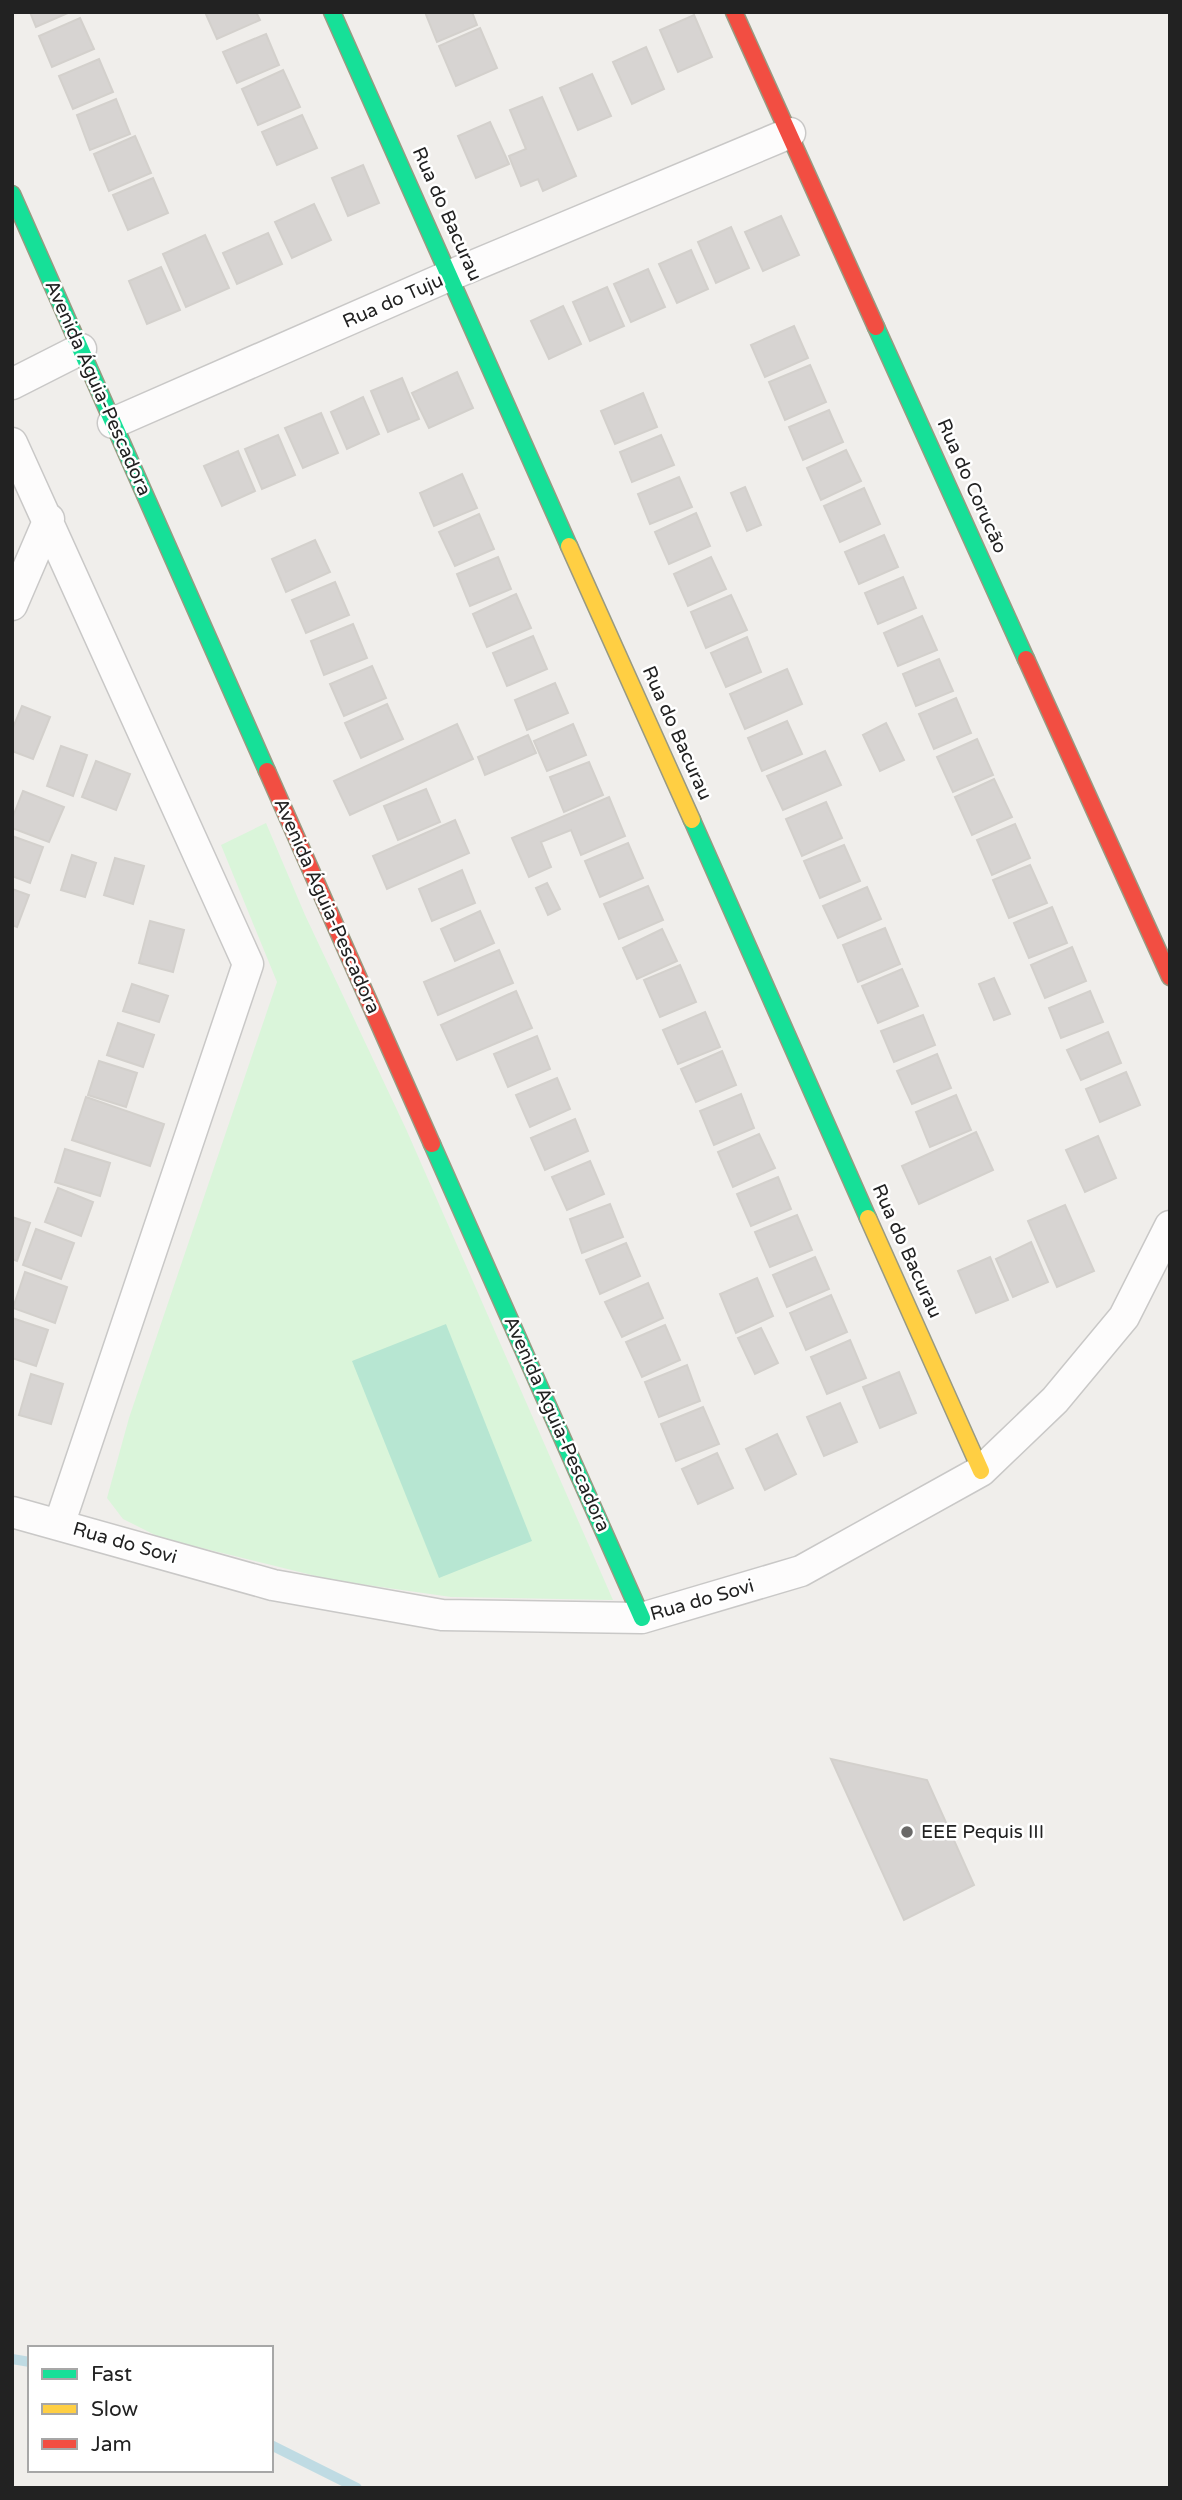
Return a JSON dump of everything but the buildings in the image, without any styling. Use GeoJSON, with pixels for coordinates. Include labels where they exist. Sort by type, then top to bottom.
{"type":"FeatureCollection","features":[{"type":"Feature","properties":{"kind":"street","name":"Rua do Bacurau"},"geometry":{"type":"LineString","coordinates":[[332,12],[981,1471]]}},
{"type":"Feature","properties":{"kind":"street","name":"Rua do Corucão"},"geometry":{"type":"LineString","coordinates":[[734,12],[1170,977]]}},
{"type":"Feature","properties":{"kind":"street","name":"Rua do Tuju"},"geometry":{"type":"LineString","coordinates":[[113,423],[451,275],[790,133]]}},
{"type":"Feature","properties":{"kind":"street","name":"Avenida Águia-Pescadora"},"geometry":{"type":"LineString","coordinates":[[12,194],[642,1618]]}},
{"type":"Feature","properties":{"kind":"street"},"geometry":{"type":"LineString","coordinates":[[12,384],[81,349]]}},
{"type":"Feature","properties":{"kind":"street"},"geometry":{"type":"LineString","coordinates":[[12,443],[248,964],[59,1525]]}},
{"type":"Feature","properties":{"kind":"street"},"geometry":{"type":"LineString","coordinates":[[12,604],[48,519]]}},
{"type":"Feature","properties":{"kind":"street","name":"Rua do Sovi"},"geometry":{"type":"LineString","coordinates":[[12,1512],[273,1585],[442,1615],[642,1618],[801,1571],[981,1471],[1055,1399],[1124,1317],[1170,1226]]}},
{"type":"Feature","properties":{"kind":"green space"},"geometry":{"type":"Polygon","coordinates":[[[266,823],[305,915],[406,1129],[613,1600],[451,1597],[332,1580],[161,1538],[123,1519],[107,1498],[129,1418],[277,982],[221,845],[266,823]]]}},
{"type":"Feature","properties":{"kind":"green space"},"geometry":{"type":"Polygon","coordinates":[[[446,1324],[532,1541],[439,1578],[352,1361],[446,1324]]]}},
{"type":"Feature","properties":{"kind":"waterway"},"geometry":{"type":"LineString","coordinates":[[12,2359],[28,2362]]}},
{"type":"Feature","properties":{"kind":"waterway"},"geometry":{"type":"LineString","coordinates":[[273,2446],[357,2488]]}},
{"type":"Feature","properties":{"kind":"traffic: fast"},"geometry":{"type":"LineString","coordinates":[[332,12],[569,546]]}},
{"type":"Feature","properties":{"kind":"traffic: fast"},"geometry":{"type":"LineString","coordinates":[[12,194],[267,771]]}},
{"type":"Feature","properties":{"kind":"traffic: fast"},"geometry":{"type":"LineString","coordinates":[[876,327],[1026,659]]}},
{"type":"Feature","properties":{"kind":"traffic: fast"},"geometry":{"type":"LineString","coordinates":[[692,820],[868,1218]]}},
{"type":"Feature","properties":{"kind":"traffic: fast"},"geometry":{"type":"LineString","coordinates":[[432,1144],[642,1618]]}},
{"type":"Feature","properties":{"kind":"traffic: slow"},"geometry":{"type":"LineString","coordinates":[[569,546],[692,820]]}},
{"type":"Feature","properties":{"kind":"traffic: slow"},"geometry":{"type":"LineString","coordinates":[[868,1218],[981,1471]]}},
{"type":"Feature","properties":{"kind":"traffic: jam"},"geometry":{"type":"LineString","coordinates":[[734,12],[876,327]]}},
{"type":"Feature","properties":{"kind":"traffic: jam"},"geometry":{"type":"LineString","coordinates":[[1026,659],[1170,977]]}},
{"type":"Feature","properties":{"kind":"traffic: jam"},"geometry":{"type":"LineString","coordinates":[[267,771],[432,1144]]}},
{"type":"Feature","properties":{"kind":"place","name":"EEE Pequis III"},"geometry":{"type":"Point","coordinates":[907,1832]}}]}
